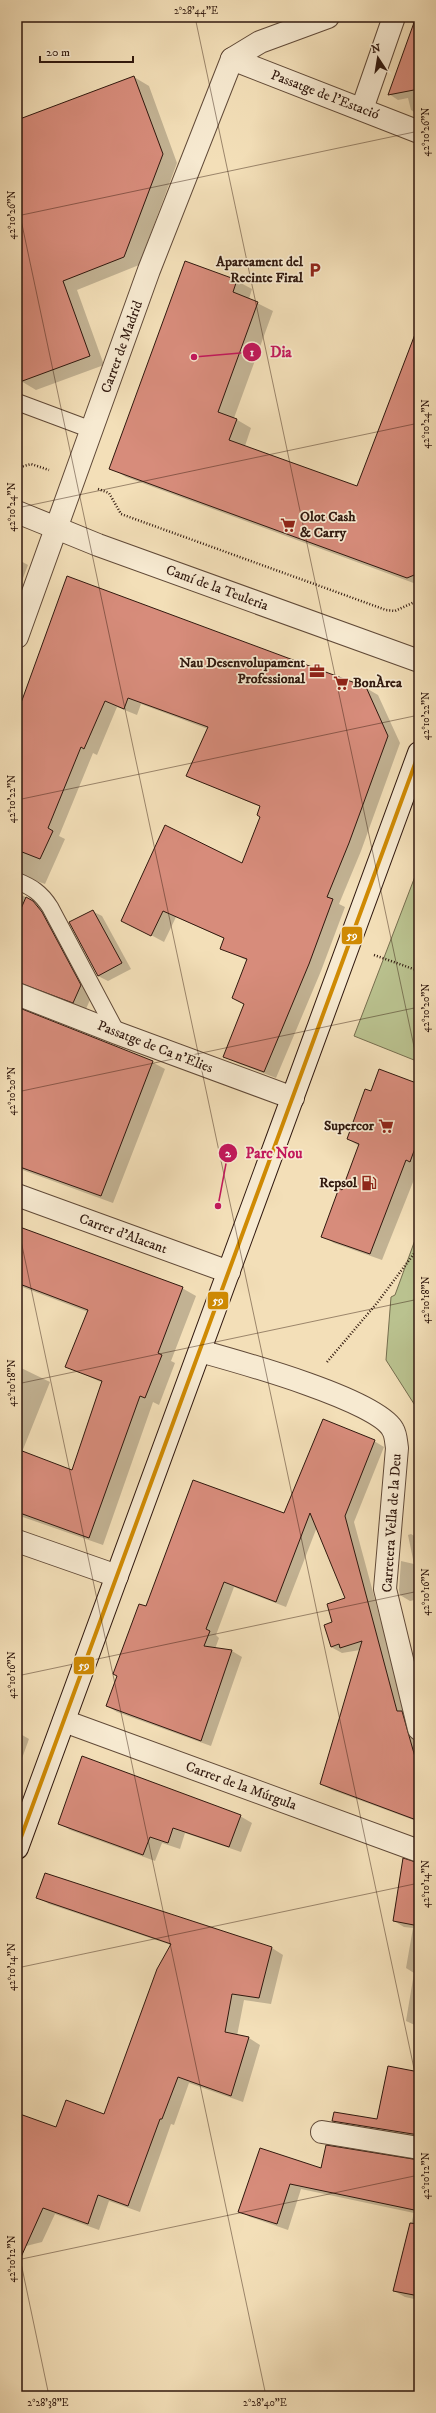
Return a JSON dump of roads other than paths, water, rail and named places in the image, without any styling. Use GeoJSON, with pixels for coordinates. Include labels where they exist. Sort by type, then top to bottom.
{"type":"FeatureCollection","features":[{"type":"Feature","properties":{"kind":"street"},"geometry":{"type":"LineString","coordinates":[[232,59],[260,42],[328,17]]}},
{"type":"Feature","properties":{"kind":"street"},"geometry":{"type":"LineString","coordinates":[[362,109],[394,17]]}},
{"type":"Feature","properties":{"kind":"street","name":"Passatge de l'Estació"},"geometry":{"type":"LineString","coordinates":[[232,59],[419,132]]}},
{"type":"Feature","properties":{"kind":"street","name":"Carrer de Madrid"},"geometry":{"type":"LineString","coordinates":[[17,637],[149,270],[232,59]]}},
{"type":"Feature","properties":{"kind":"street","name":"Camí de la Teuleria"},"geometry":{"type":"LineString","coordinates":[[17,512],[98,545],[419,661]]}},
{"type":"Feature","properties":{"kind":"street"},"geometry":{"type":"LineString","coordinates":[[17,1848],[419,753]]}},
{"type":"Feature","properties":{"kind":"street","name":"Passatge de Ca n'Elies"},"geometry":{"type":"LineString","coordinates":[[17,994],[117,1033],[293,1098]]}},
{"type":"Feature","properties":{"kind":"street","name":"Carrer d'Alacant"},"geometry":{"type":"LineString","coordinates":[[17,1195],[229,1272]]}},
{"type":"Feature","properties":{"kind":"street","name":"Carretera Vella de la Deu"},"geometry":{"type":"LineString","coordinates":[[200,1351],[349,1399],[376,1414],[393,1429],[397,1448],[385,1594],[419,1728]]}},
{"type":"Feature","properties":{"kind":"street"},"geometry":{"type":"LineString","coordinates":[[17,1541],[117,1576]]}},
{"type":"Feature","properties":{"kind":"street","name":"Carrer de la Múrgula"},"geometry":{"type":"LineString","coordinates":[[64,1721],[419,1851]]}},
{"type":"Feature","properties":{"kind":"street"},"geometry":{"type":"LineString","coordinates":[[322,2132],[419,2148]]}},
{"type":"Feature","properties":{"kind":"lane"},"geometry":{"type":"LineString","coordinates":[[17,402],[92,430]]}},
{"type":"Feature","properties":{"kind":"lane"},"geometry":{"type":"LineString","coordinates":[[17,881],[31,886],[42,895],[50,907],[117,1033]]}},
{"type":"Feature","properties":{"kind":"place","name":"Aparcament del Recinte Firal"},"geometry":{"type":"Point","coordinates":[315,270]}},
{"type":"Feature","properties":{"kind":"place","name":"Dia"},"geometry":{"type":"Point","coordinates":[194,357]}},
{"type":"Feature","properties":{"kind":"place","name":"Olot Cash & Carry"},"geometry":{"type":"Point","coordinates":[288,525]}},
{"type":"Feature","properties":{"kind":"place","name":"Nau Desenvolupament Professional"},"geometry":{"type":"Point","coordinates":[317,671]}},
{"type":"Feature","properties":{"kind":"place","name":"BonÀrea"},"geometry":{"type":"Point","coordinates":[341,683]}},
{"type":"Feature","properties":{"kind":"place","name":"Supercor"},"geometry":{"type":"Point","coordinates":[386,1126]}},
{"type":"Feature","properties":{"kind":"place","name":"Repsol"},"geometry":{"type":"Point","coordinates":[369,1183]}},
{"type":"Feature","properties":{"kind":"place","name":"Parc Nou"},"geometry":{"type":"Point","coordinates":[218,1206]}}]}
